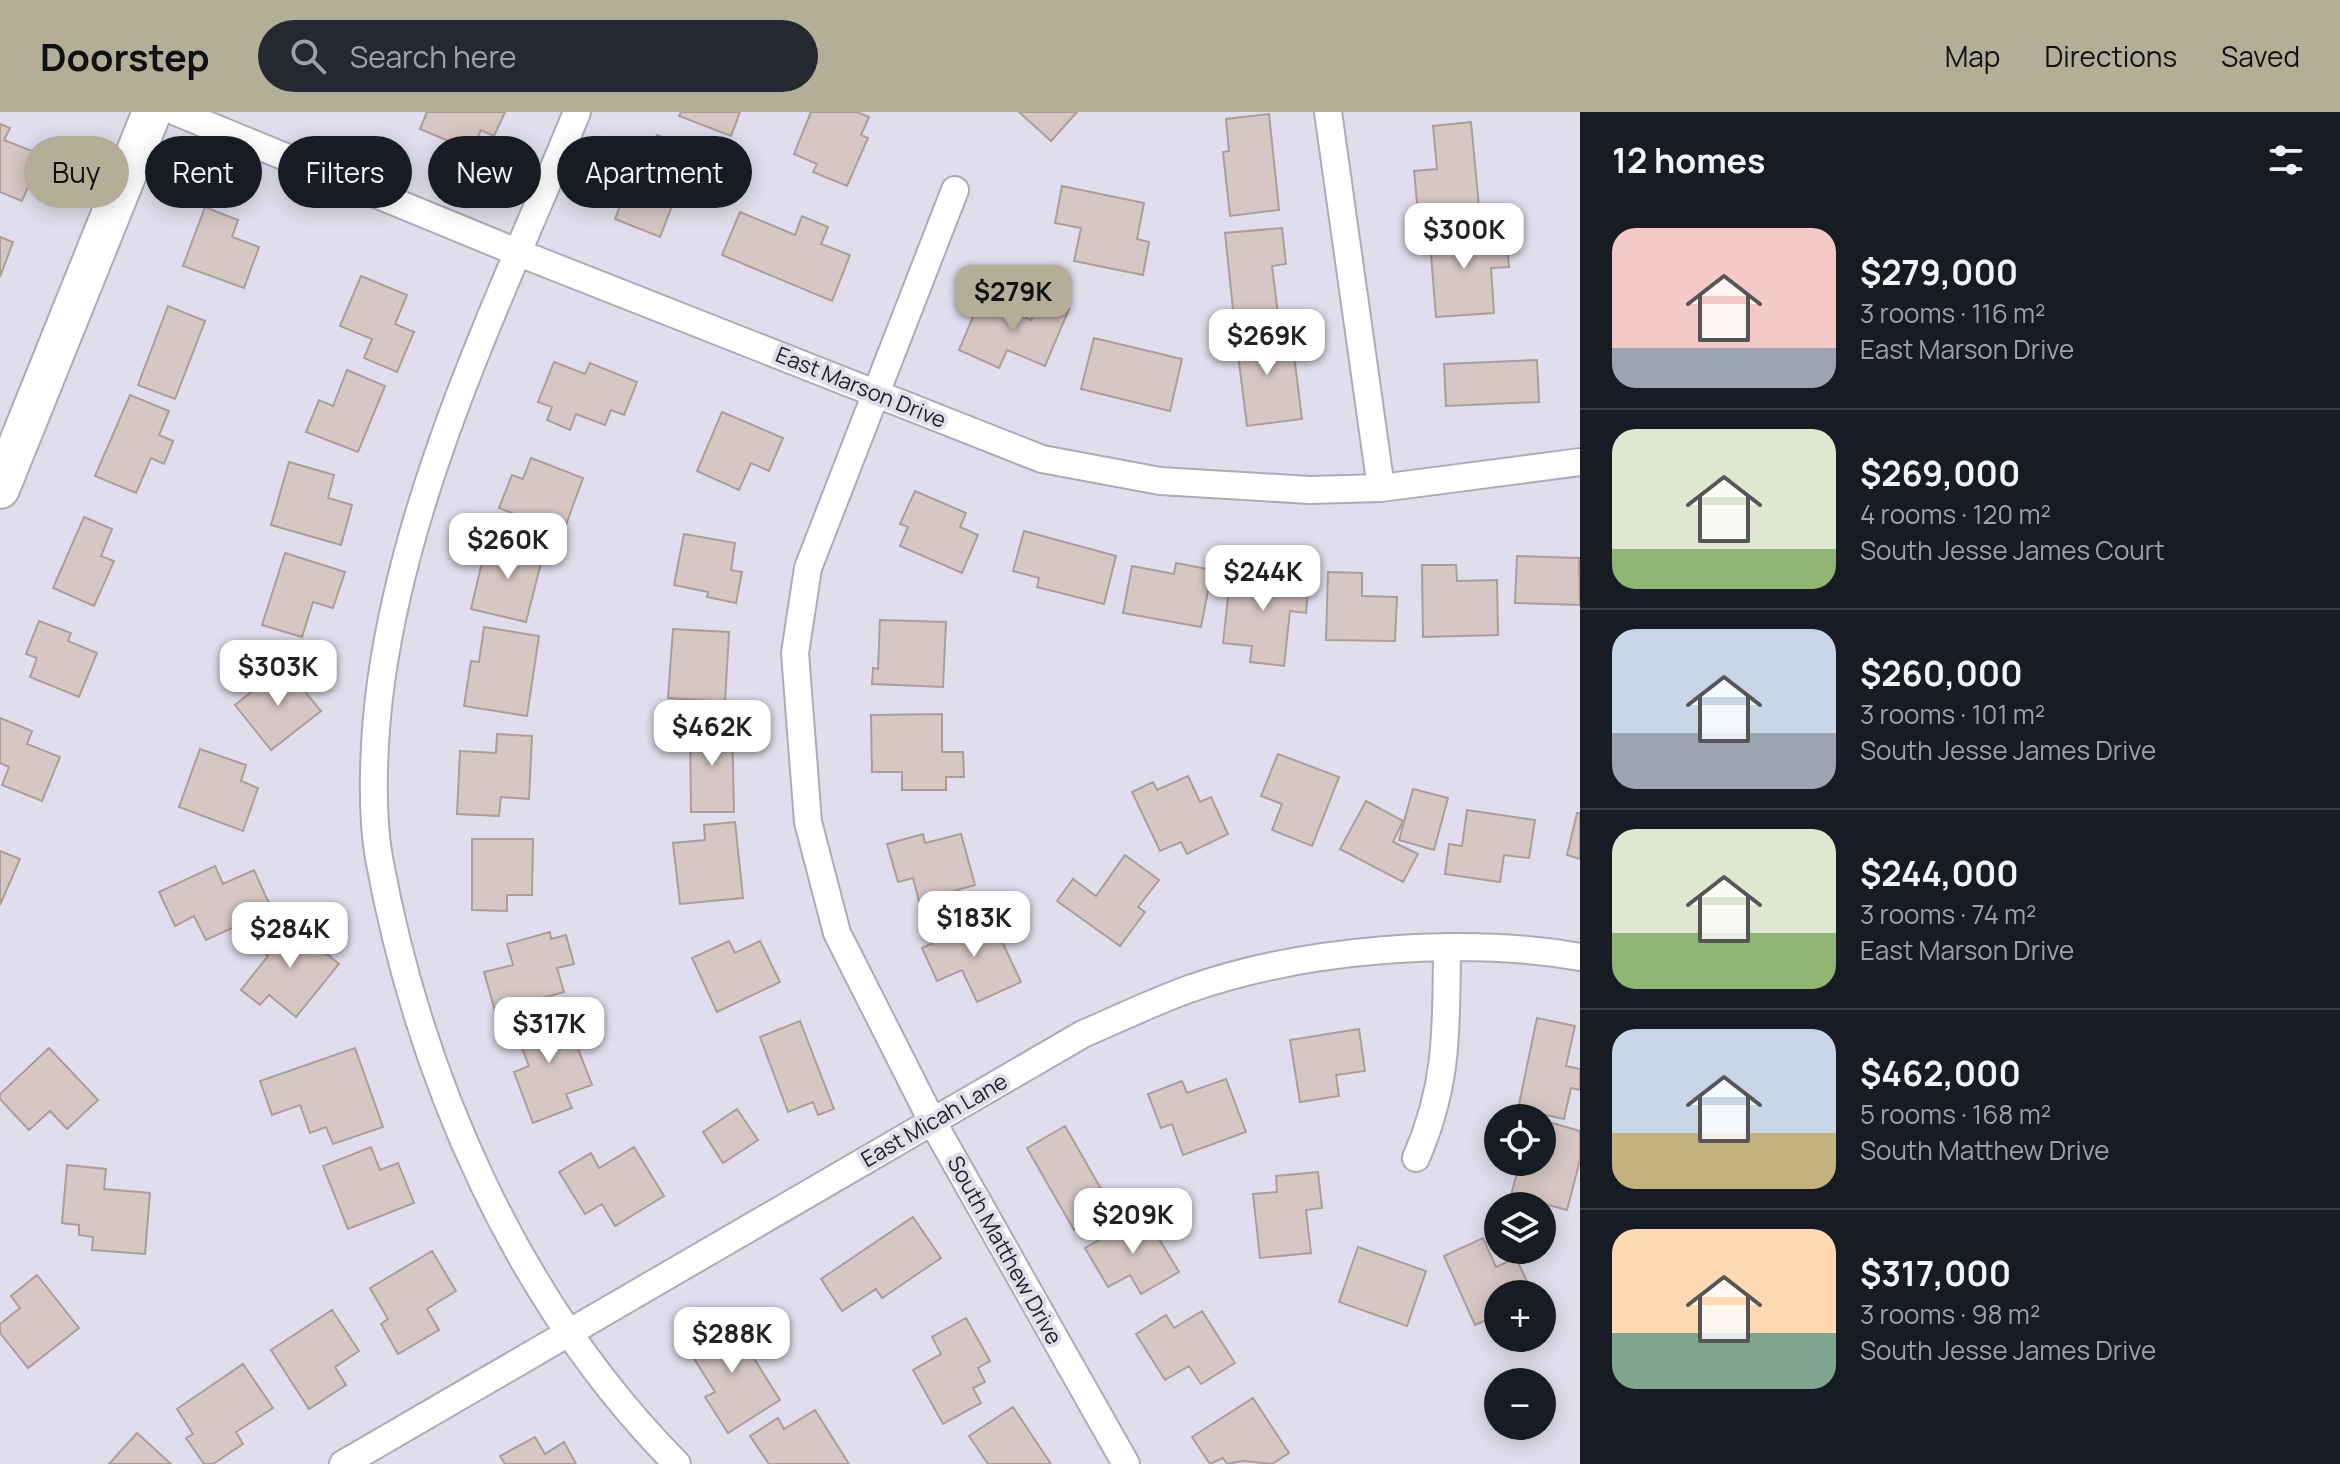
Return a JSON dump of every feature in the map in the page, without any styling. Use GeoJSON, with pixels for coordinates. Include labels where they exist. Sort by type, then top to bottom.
{"type":"FeatureCollection","features":[{"type":"Feature","properties":{"kind":"street"},"geometry":{"type":"LineString","coordinates":[[0,489],[152,112]]}},
{"type":"Feature","properties":{"kind":"street","name":"East Marson Drive"},"geometry":{"type":"LineString","coordinates":[[176,112],[519,253],[1042,459],[1160,481],[1310,490],[1381,488],[1580,462]]}},
{"type":"Feature","properties":{"kind":"street"},"geometry":{"type":"LineString","coordinates":[[577,112],[441,436],[414,536],[381,683],[376,826],[379,857],[415,1004],[443,1092],[497,1216],[570,1333],[618,1401],[677,1464]]}},
{"type":"Feature","properties":{"kind":"street"},"geometry":{"type":"LineString","coordinates":[[1328,112],[1381,488]]}},
{"type":"Feature","properties":{"kind":"street","name":"South Matthew Drive"},"geometry":{"type":"LineString","coordinates":[[955,190],[808,568],[795,653],[808,822],[837,933],[932,1121],[1126,1464]]}},
{"type":"Feature","properties":{"kind":"street"},"geometry":{"type":"LineString","coordinates":[[1416,1158],[1434,1118],[1446,1057],[1447,947]]}},
{"type":"Feature","properties":{"kind":"street","name":"East Micah Lane"},"geometry":{"type":"LineString","coordinates":[[343,1464],[1083,1034],[1191,989],[1308,959],[1447,947],[1550,952],[1580,957]]}},
{"type":"Feature","properties":{"kind":"building"},"geometry":{"type":"Polygon","coordinates":[[[427,112],[505,112],[494,136],[481,130],[478,136],[437,136],[420,129],[427,112]]]}},
{"type":"Feature","properties":{"kind":"building"},"geometry":{"type":"Polygon","coordinates":[[[681,112],[740,112],[731,136],[679,116],[681,112]]]}},
{"type":"Feature","properties":{"kind":"building"},"geometry":{"type":"Polygon","coordinates":[[[811,112],[857,112],[869,117],[861,135],[868,138],[847,186],[813,172],[817,164],[794,154],[811,112]]]}},
{"type":"Feature","properties":{"kind":"building"},"geometry":{"type":"Polygon","coordinates":[[[1019,112],[1077,112],[1051,141],[1019,112]]]}},
{"type":"Feature","properties":{"kind":"building"},"geometry":{"type":"Polygon","coordinates":[[[1269,114],[1279,210],[1230,216],[1223,152],[1229,151],[1226,119],[1269,114]]]}},
{"type":"Feature","properties":{"kind":"building"},"geometry":{"type":"Polygon","coordinates":[[[1471,122],[1479,207],[1418,212],[1414,171],[1437,169],[1433,126],[1471,122]]]}},
{"type":"Feature","properties":{"kind":"building"},"geometry":{"type":"Polygon","coordinates":[[[0,124],[10,128],[4,140],[24,148],[24,196],[22,201],[0,192],[0,124]]]}},
{"type":"Feature","properties":{"kind":"building"},"geometry":{"type":"Polygon","coordinates":[[[1062,186],[1144,203],[1137,239],[1149,242],[1143,275],[1074,261],[1081,228],[1055,223],[1062,186]]]}},
{"type":"Feature","properties":{"kind":"building"},"geometry":{"type":"Polygon","coordinates":[[[205,208],[238,220],[232,237],[259,247],[244,288],[183,266],[205,208]]]}},
{"type":"Feature","properties":{"kind":"building"},"geometry":{"type":"Polygon","coordinates":[[[619,208],[671,208],[660,237],[615,219],[619,208]]]}},
{"type":"Feature","properties":{"kind":"building"},"geometry":{"type":"Polygon","coordinates":[[[740,212],[795,235],[802,216],[828,227],[821,244],[850,255],[832,301],[722,255],[740,212]]]}},
{"type":"Feature","properties":{"kind":"building"},"geometry":{"type":"Polygon","coordinates":[[[1282,228],[1286,264],[1272,266],[1278,314],[1234,319],[1225,233],[1282,228]]]}},
{"type":"Feature","properties":{"kind":"building"},"geometry":{"type":"Polygon","coordinates":[[[1461,228],[1462,235],[1491,233],[1491,244],[1507,243],[1509,267],[1491,268],[1494,313],[1436,317],[1429,230],[1461,228]]]}},
{"type":"Feature","properties":{"kind":"building"},"geometry":{"type":"Polygon","coordinates":[[[0,237],[13,242],[0,277],[0,237]]]}},
{"type":"Feature","properties":{"kind":"building"},"geometry":{"type":"Polygon","coordinates":[[[361,276],[407,295],[395,324],[414,332],[397,372],[364,358],[372,339],[340,326],[361,276]]]}},
{"type":"Feature","properties":{"kind":"building"},"geometry":{"type":"Polygon","coordinates":[[[1041,297],[1069,309],[1045,366],[1007,350],[999,368],[959,350],[981,298],[1031,320],[1041,297]]]}},
{"type":"Feature","properties":{"kind":"building"},"geometry":{"type":"Polygon","coordinates":[[[168,306],[205,321],[175,399],[138,385],[168,306]]]}},
{"type":"Feature","properties":{"kind":"building"},"geometry":{"type":"Polygon","coordinates":[[[1279,325],[1283,356],[1294,355],[1302,419],[1247,426],[1235,331],[1279,325]]]}},
{"type":"Feature","properties":{"kind":"building"},"geometry":{"type":"Polygon","coordinates":[[[1094,338],[1182,359],[1170,411],[1081,389],[1094,338]]]}},
{"type":"Feature","properties":{"kind":"building"},"geometry":{"type":"Polygon","coordinates":[[[1537,360],[1539,402],[1446,406],[1444,364],[1537,360]]]}},
{"type":"Feature","properties":{"kind":"building"},"geometry":{"type":"Polygon","coordinates":[[[554,362],[585,374],[590,363],[637,382],[624,415],[611,410],[605,425],[576,414],[570,430],[547,420],[552,407],[538,402],[554,362]]]}},
{"type":"Feature","properties":{"kind":"building"},"geometry":{"type":"Polygon","coordinates":[[[347,370],[385,386],[358,452],[306,432],[319,400],[333,406],[347,370]]]}},
{"type":"Feature","properties":{"kind":"building"},"geometry":{"type":"Polygon","coordinates":[[[130,395],[169,411],[159,435],[173,441],[164,464],[151,458],[136,493],[95,476],[130,395]]]}},
{"type":"Feature","properties":{"kind":"building"},"geometry":{"type":"Polygon","coordinates":[[[722,412],[783,438],[769,471],[751,463],[739,490],[697,471],[722,412]]]}},
{"type":"Feature","properties":{"kind":"building"},"geometry":{"type":"Polygon","coordinates":[[[531,458],[583,478],[563,533],[499,508],[512,475],[523,479],[531,458]]]}},
{"type":"Feature","properties":{"kind":"building"},"geometry":{"type":"Polygon","coordinates":[[[289,462],[334,475],[328,498],[352,505],[341,545],[271,525],[289,462]]]}},
{"type":"Feature","properties":{"kind":"building"},"geometry":{"type":"Polygon","coordinates":[[[915,491],[966,513],[960,527],[978,535],[962,573],[900,546],[908,527],[900,524],[915,491]]]}},
{"type":"Feature","properties":{"kind":"building"},"geometry":{"type":"Polygon","coordinates":[[[84,517],[112,529],[101,556],[114,561],[94,606],[53,588],[84,517]]]}},
{"type":"Feature","properties":{"kind":"building"},"geometry":{"type":"Polygon","coordinates":[[[1024,531],[1116,556],[1104,604],[1037,587],[1039,578],[1013,571],[1024,531]]]}},
{"type":"Feature","properties":{"kind":"building"},"geometry":{"type":"Polygon","coordinates":[[[684,534],[735,543],[731,570],[742,572],[736,603],[707,597],[708,592],[674,585],[684,534]]]}},
{"type":"Feature","properties":{"kind":"building"},"geometry":{"type":"Polygon","coordinates":[[[496,540],[544,551],[526,622],[471,609],[483,558],[491,560],[496,540]]]}},
{"type":"Feature","properties":{"kind":"building"},"geometry":{"type":"Polygon","coordinates":[[[285,553],[345,572],[333,608],[313,602],[302,637],[262,625],[285,553]]]}},
{"type":"Feature","properties":{"kind":"building"},"geometry":{"type":"Polygon","coordinates":[[[1517,556],[1579,558],[1580,605],[1515,603],[1517,556]]]}},
{"type":"Feature","properties":{"kind":"building"},"geometry":{"type":"Polygon","coordinates":[[[1176,563],[1212,570],[1201,627],[1123,613],[1132,566],[1174,574],[1176,563]]]}},
{"type":"Feature","properties":{"kind":"building"},"geometry":{"type":"Polygon","coordinates":[[[1422,565],[1456,565],[1457,581],[1497,580],[1498,635],[1423,637],[1422,565]]]}},
{"type":"Feature","properties":{"kind":"building"},"geometry":{"type":"Polygon","coordinates":[[[1231,570],[1309,579],[1306,613],[1290,611],[1284,666],[1250,662],[1252,646],[1223,643],[1231,570]]]}},
{"type":"Feature","properties":{"kind":"building"},"geometry":{"type":"Polygon","coordinates":[[[1328,572],[1362,573],[1362,596],[1397,597],[1395,641],[1326,640],[1328,572]]]}},
{"type":"Feature","properties":{"kind":"building"},"geometry":{"type":"Polygon","coordinates":[[[880,620],[946,622],[943,687],[872,684],[873,668],[878,669],[880,620]]]}},
{"type":"Feature","properties":{"kind":"building"},"geometry":{"type":"Polygon","coordinates":[[[39,621],[71,633],[68,641],[97,653],[79,697],[30,677],[37,658],[26,654],[39,621]]]}},
{"type":"Feature","properties":{"kind":"building"},"geometry":{"type":"Polygon","coordinates":[[[484,627],[539,636],[527,716],[464,706],[471,661],[479,662],[484,627]]]}},
{"type":"Feature","properties":{"kind":"building"},"geometry":{"type":"Polygon","coordinates":[[[673,629],[729,632],[725,702],[668,698],[673,629]]]}},
{"type":"Feature","properties":{"kind":"building"},"geometry":{"type":"Polygon","coordinates":[[[284,666],[321,711],[271,750],[235,705],[284,666]]]}},
{"type":"Feature","properties":{"kind":"building"},"geometry":{"type":"Polygon","coordinates":[[[942,714],[942,752],[963,752],[964,777],[946,777],[946,790],[902,790],[902,772],[872,772],[871,715],[942,714]]]}},
{"type":"Feature","properties":{"kind":"building"},"geometry":{"type":"Polygon","coordinates":[[[0,718],[32,731],[27,744],[60,757],[42,801],[2,785],[9,767],[0,763],[0,718]]]}},
{"type":"Feature","properties":{"kind":"building"},"geometry":{"type":"Polygon","coordinates":[[[732,723],[734,812],[691,812],[690,724],[732,723]]]}},
{"type":"Feature","properties":{"kind":"building"},"geometry":{"type":"Polygon","coordinates":[[[497,734],[532,736],[529,799],[501,797],[499,816],[457,814],[460,751],[496,753],[497,734]]]}},
{"type":"Feature","properties":{"kind":"building"},"geometry":{"type":"Polygon","coordinates":[[[200,749],[246,765],[241,781],[258,788],[243,831],[179,807],[200,749]]]}},
{"type":"Feature","properties":{"kind":"building"},"geometry":{"type":"Polygon","coordinates":[[[1278,754],[1339,777],[1312,846],[1272,830],[1282,804],[1261,796],[1278,754]]]}},
{"type":"Feature","properties":{"kind":"building"},"geometry":{"type":"Polygon","coordinates":[[[1188,776],[1200,802],[1211,797],[1228,834],[1187,854],[1181,842],[1160,851],[1132,792],[1153,782],[1157,790],[1188,776]]]}},
{"type":"Feature","properties":{"kind":"building"},"geometry":{"type":"Polygon","coordinates":[[[1413,789],[1448,798],[1434,850],[1399,840],[1413,789]]]}},
{"type":"Feature","properties":{"kind":"building"},"geometry":{"type":"Polygon","coordinates":[[[1366,801],[1403,821],[1393,842],[1418,854],[1403,882],[1340,849],[1366,801]]]}},
{"type":"Feature","properties":{"kind":"building"},"geometry":{"type":"Polygon","coordinates":[[[1467,810],[1535,820],[1529,858],[1504,855],[1500,882],[1445,874],[1449,844],[1462,846],[1467,810]]]}},
{"type":"Feature","properties":{"kind":"building"},"geometry":{"type":"Polygon","coordinates":[[[1577,813],[1580,813],[1580,859],[1567,855],[1577,813]]]}},
{"type":"Feature","properties":{"kind":"building"},"geometry":{"type":"Polygon","coordinates":[[[735,822],[743,898],[680,904],[673,843],[705,840],[704,825],[735,822]]]}},
{"type":"Feature","properties":{"kind":"building"},"geometry":{"type":"Polygon","coordinates":[[[923,834],[925,843],[961,834],[975,885],[919,901],[913,878],[898,882],[887,844],[923,834]]]}},
{"type":"Feature","properties":{"kind":"building"},"geometry":{"type":"Polygon","coordinates":[[[472,839],[533,839],[532,895],[507,895],[507,911],[472,910],[472,839]]]}},
{"type":"Feature","properties":{"kind":"building"},"geometry":{"type":"Polygon","coordinates":[[[0,851],[20,859],[0,905],[0,851]]]}},
{"type":"Feature","properties":{"kind":"building"},"geometry":{"type":"Polygon","coordinates":[[[1125,855],[1159,880],[1138,907],[1145,912],[1120,946],[1057,901],[1073,879],[1096,896],[1125,855]]]}},
{"type":"Feature","properties":{"kind":"building"},"geometry":{"type":"Polygon","coordinates":[[[215,866],[223,884],[254,870],[272,910],[206,940],[194,916],[175,926],[159,892],[215,866]]]}},
{"type":"Feature","properties":{"kind":"building"},"geometry":{"type":"Polygon","coordinates":[[[990,916],[1021,982],[977,1002],[962,970],[937,981],[922,948],[990,916]]]}},
{"type":"Feature","properties":{"kind":"building"},"geometry":{"type":"Polygon","coordinates":[[[284,919],[339,964],[296,1017],[269,995],[260,1005],[241,990],[268,956],[260,949],[284,919]]]}},
{"type":"Feature","properties":{"kind":"building"},"geometry":{"type":"Polygon","coordinates":[[[550,932],[551,939],[566,935],[574,964],[557,968],[564,992],[495,1011],[484,972],[513,965],[507,944],[550,932]]]}},
{"type":"Feature","properties":{"kind":"building"},"geometry":{"type":"Polygon","coordinates":[[[729,941],[735,953],[760,941],[780,982],[717,1012],[692,958],[729,941]]]}},
{"type":"Feature","properties":{"kind":"building"},"geometry":{"type":"Polygon","coordinates":[[[562,1007],[592,1085],[566,1094],[572,1108],[533,1123],[514,1072],[529,1066],[513,1025],[562,1007]]]}},
{"type":"Feature","properties":{"kind":"building"},"geometry":{"type":"Polygon","coordinates":[[[1537,1018],[1575,1026],[1566,1066],[1580,1069],[1580,1090],[1571,1088],[1564,1119],[1556,1117],[1556,1104],[1519,1104],[1537,1018]]]}},
{"type":"Feature","properties":{"kind":"building"},"geometry":{"type":"Polygon","coordinates":[[[800,1021],[834,1109],[818,1115],[813,1102],[788,1112],[760,1037],[800,1021]]]}},
{"type":"Feature","properties":{"kind":"building"},"geometry":{"type":"Polygon","coordinates":[[[1359,1029],[1365,1071],[1336,1075],[1339,1096],[1300,1102],[1290,1040],[1359,1029]]]}},
{"type":"Feature","properties":{"kind":"building"},"geometry":{"type":"Polygon","coordinates":[[[49,1048],[98,1100],[67,1129],[50,1111],[29,1130],[0,1099],[0,1094],[49,1048]]]}},
{"type":"Feature","properties":{"kind":"building"},"geometry":{"type":"Polygon","coordinates":[[[355,1048],[383,1127],[333,1144],[326,1127],[310,1133],[300,1105],[272,1115],[260,1081],[355,1048]]]}},
{"type":"Feature","properties":{"kind":"building"},"geometry":{"type":"Polygon","coordinates":[[[1226,1079],[1246,1132],[1183,1155],[1172,1124],[1161,1128],[1148,1094],[1182,1081],[1187,1093],[1226,1079]]]}},
{"type":"Feature","properties":{"kind":"building"},"geometry":{"type":"Polygon","coordinates":[[[737,1109],[758,1140],[723,1163],[703,1132],[737,1109]]]}},
{"type":"Feature","properties":{"kind":"building"},"geometry":{"type":"Polygon","coordinates":[[[1556,1124],[1580,1131],[1580,1160],[1567,1210],[1556,1207],[1556,1192],[1512,1192],[1516,1176],[1556,1176],[1556,1124]]]}},
{"type":"Feature","properties":{"kind":"building"},"geometry":{"type":"Polygon","coordinates":[[[1065,1126],[1112,1208],[1074,1230],[1027,1148],[1065,1126]]]}},
{"type":"Feature","properties":{"kind":"building"},"geometry":{"type":"Polygon","coordinates":[[[371,1147],[380,1170],[398,1163],[414,1203],[348,1229],[323,1166],[371,1147]]]}},
{"type":"Feature","properties":{"kind":"building"},"geometry":{"type":"Polygon","coordinates":[[[634,1147],[664,1196],[615,1226],[602,1204],[585,1214],[559,1172],[591,1153],[599,1168],[634,1147]]]}},
{"type":"Feature","properties":{"kind":"building"},"geometry":{"type":"Polygon","coordinates":[[[67,1165],[106,1169],[104,1189],[150,1193],[145,1254],[92,1250],[93,1237],[79,1235],[79,1225],[62,1223],[67,1165]]]}},
{"type":"Feature","properties":{"kind":"building"},"geometry":{"type":"Polygon","coordinates":[[[1318,1172],[1322,1208],[1306,1210],[1311,1253],[1260,1258],[1253,1194],[1277,1192],[1276,1176],[1318,1172]]]}},
{"type":"Feature","properties":{"kind":"building"},"geometry":{"type":"Polygon","coordinates":[[[1144,1214],[1179,1272],[1141,1294],[1130,1275],[1108,1287],[1085,1248],[1144,1214]]]}},
{"type":"Feature","properties":{"kind":"building"},"geometry":{"type":"Polygon","coordinates":[[[913,1217],[941,1258],[882,1298],[876,1289],[842,1311],[821,1279],[913,1217]]]}},
{"type":"Feature","properties":{"kind":"building"},"geometry":{"type":"Polygon","coordinates":[[[1483,1238],[1484,1264],[1495,1264],[1496,1267],[1519,1264],[1526,1280],[1484,1280],[1484,1321],[1475,1325],[1444,1256],[1483,1238]]]}},
{"type":"Feature","properties":{"kind":"building"},"geometry":{"type":"Polygon","coordinates":[[[1358,1247],[1426,1271],[1407,1326],[1339,1302],[1358,1247]]]}},
{"type":"Feature","properties":{"kind":"building"},"geometry":{"type":"Polygon","coordinates":[[[432,1251],[456,1291],[427,1309],[439,1330],[398,1354],[381,1324],[388,1319],[370,1288],[432,1251]]]}},
{"type":"Feature","properties":{"kind":"building"},"geometry":{"type":"Polygon","coordinates":[[[37,1275],[79,1328],[28,1368],[0,1333],[0,1324],[20,1308],[11,1296],[37,1275]]]}},
{"type":"Feature","properties":{"kind":"building"},"geometry":{"type":"Polygon","coordinates":[[[332,1310],[359,1351],[335,1367],[346,1385],[309,1409],[271,1350],[332,1310]]]}},
{"type":"Feature","properties":{"kind":"building"},"geometry":{"type":"Polygon","coordinates":[[[1202,1311],[1235,1363],[1201,1384],[1189,1366],[1165,1380],[1136,1334],[1166,1315],[1174,1328],[1202,1311]]]}},
{"type":"Feature","properties":{"kind":"building"},"geometry":{"type":"Polygon","coordinates":[[[728,1317],[780,1400],[728,1433],[705,1397],[715,1392],[685,1344],[728,1317]]]}},
{"type":"Feature","properties":{"kind":"building"},"geometry":{"type":"Polygon","coordinates":[[[966,1318],[990,1361],[978,1368],[985,1382],[973,1388],[981,1403],[943,1424],[913,1370],[941,1354],[932,1337],[966,1318]]]}},
{"type":"Feature","properties":{"kind":"building"},"geometry":{"type":"Polygon","coordinates":[[[243,1364],[273,1408],[236,1432],[243,1444],[213,1464],[204,1464],[186,1438],[193,1434],[177,1409],[243,1364]]]}},
{"type":"Feature","properties":{"kind":"building"},"geometry":{"type":"Polygon","coordinates":[[[1253,1398],[1289,1453],[1272,1464],[1243,1461],[1227,1464],[1223,1458],[1210,1464],[1192,1437],[1253,1398]]]}},
{"type":"Feature","properties":{"kind":"building"},"geometry":{"type":"Polygon","coordinates":[[[1013,1407],[1051,1464],[988,1464],[969,1436],[1013,1407]]]}},
{"type":"Feature","properties":{"kind":"building"},"geometry":{"type":"Polygon","coordinates":[[[815,1410],[849,1464],[769,1464],[750,1436],[778,1418],[784,1429],[815,1410]]]}},
{"type":"Feature","properties":{"kind":"building"},"geometry":{"type":"Polygon","coordinates":[[[137,1433],[171,1464],[109,1464],[137,1433]]]}},
{"type":"Feature","properties":{"kind":"building"},"geometry":{"type":"Polygon","coordinates":[[[535,1437],[545,1454],[564,1442],[576,1464],[505,1464],[500,1456],[535,1437]]]}}]}
